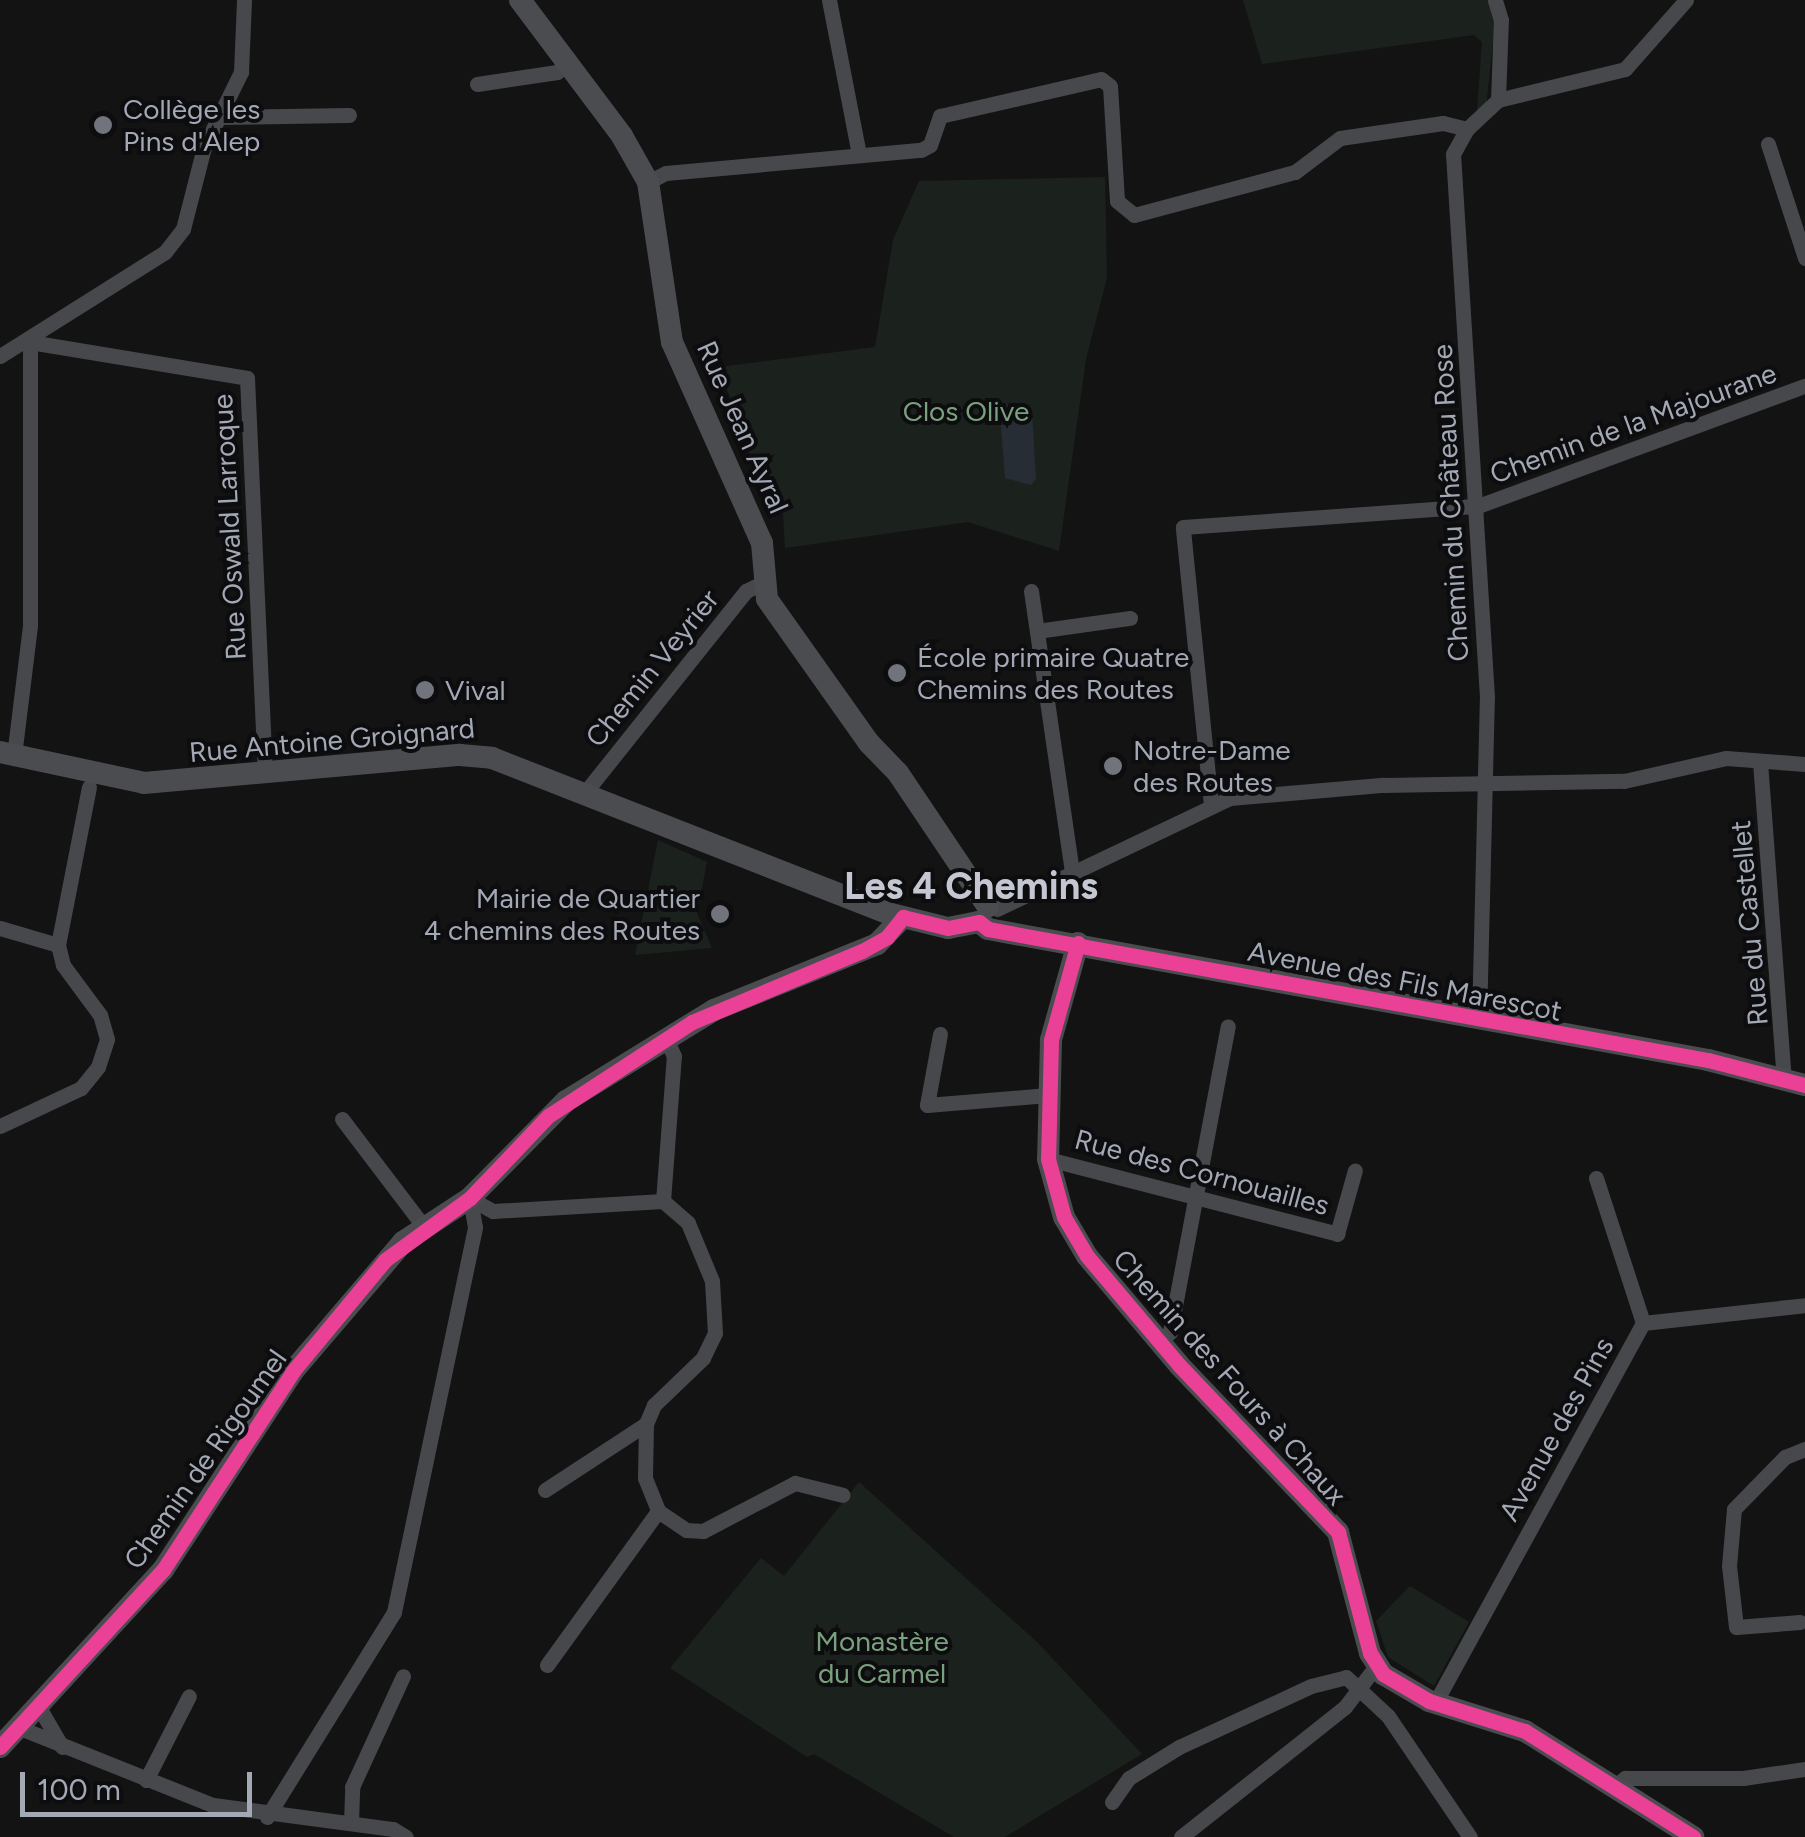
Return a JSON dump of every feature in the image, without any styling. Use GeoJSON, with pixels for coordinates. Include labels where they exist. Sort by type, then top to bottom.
{"type":"FeatureCollection","features":[{"type":"Feature","properties":{"kind":"main road","name":"Rue Jean Ayral"},"geometry":{"type":"LineString","coordinates":[[520,0],[648,182],[672,342],[762,543],[762,582],[767,600],[868,743],[898,773],[990,916]]}},
{"type":"Feature","properties":{"kind":"main road","name":"Rue Antoine Groignard"},"geometry":{"type":"LineString","coordinates":[[7,754],[144,783],[460,754],[492,758],[587,790],[770,870],[903,917]]}},
{"type":"Feature","properties":{"kind":"main road"},"geometry":{"type":"LineString","coordinates":[[903,917],[948,928],[990,916]]}},
{"type":"Feature","properties":{"kind":"main road","name":"Avenue des Fils Marescot"},"geometry":{"type":"LineString","coordinates":[[990,916],[1078,943],[1794,1082]]}},
{"type":"Feature","properties":{"kind":"main road","name":"Chemin de Rigoumel"},"geometry":{"type":"LineString","coordinates":[[0,1747],[40,1708],[178,1550],[294,1371],[385,1260],[470,1198],[566,1101],[714,1010],[877,944],[903,917]]}},
{"type":"Feature","properties":{"kind":"main road","name":"Chemin des Fours à Chaux"},"geometry":{"type":"LineString","coordinates":[[1078,943],[1053,1029],[1048,1095],[1048,1159],[1072,1233],[1159,1342],[1338,1532],[1384,1674]]}},
{"type":"Feature","properties":{"kind":"main road"},"geometry":{"type":"LineString","coordinates":[[1384,1674],[1435,1703],[1526,1731],[1692,1837]]}},
{"type":"Feature","properties":{"kind":"street"},"geometry":{"type":"LineString","coordinates":[[0,356],[30,342],[165,252],[183,229],[204,147],[241,72],[244,0]]}},
{"type":"Feature","properties":{"kind":"street"},"geometry":{"type":"LineString","coordinates":[[829,0],[859,155]]}},
{"type":"Feature","properties":{"kind":"street"},"geometry":{"type":"LineString","coordinates":[[1495,0],[1500,20],[1498,100],[1625,69],[1686,0]]}},
{"type":"Feature","properties":{"kind":"street"},"geometry":{"type":"LineString","coordinates":[[477,84],[557,72],[567,64]]}},
{"type":"Feature","properties":{"kind":"street"},"geometry":{"type":"LineString","coordinates":[[648,182],[666,174],[921,150],[930,146],[940,116],[1100,80],[1110,86],[1117,201],[1134,215],[1295,172],[1340,138],[1443,123],[1468,129]]}},
{"type":"Feature","properties":{"kind":"street","name":"Chemin du Château Rose"},"geometry":{"type":"LineString","coordinates":[[1478,1021],[1483,784],[1478,506],[1452,154],[1468,129],[1498,100]]}},
{"type":"Feature","properties":{"kind":"street"},"geometry":{"type":"LineString","coordinates":[[220,117],[350,115]]}},
{"type":"Feature","properties":{"kind":"street"},"geometry":{"type":"LineString","coordinates":[[1768,144],[1805,258]]}},
{"type":"Feature","properties":{"kind":"street"},"geometry":{"type":"LineString","coordinates":[[7,754],[30,625],[30,342]]}},
{"type":"Feature","properties":{"kind":"street","name":"Rue Oswald Larroque"},"geometry":{"type":"LineString","coordinates":[[30,342],[247,378],[265,772]]}},
{"type":"Feature","properties":{"kind":"street","name":"Chemin de la Majourane"},"geometry":{"type":"LineString","coordinates":[[1210,805],[1182,528],[1478,506],[1805,386]]}},
{"type":"Feature","properties":{"kind":"street","name":"Chemin Veyrier"},"geometry":{"type":"LineString","coordinates":[[587,790],[746,591],[762,582]]}},
{"type":"Feature","properties":{"kind":"street"},"geometry":{"type":"LineString","coordinates":[[1031,591],[1072,872]]}},
{"type":"Feature","properties":{"kind":"street"},"geometry":{"type":"LineString","coordinates":[[1038,631],[1130,618]]}},
{"type":"Feature","properties":{"kind":"street"},"geometry":{"type":"LineString","coordinates":[[990,916],[1210,805],[1383,785],[1624,781],[1726,758],[1805,764]]}},
{"type":"Feature","properties":{"kind":"street","name":"Rue du Castellet"},"geometry":{"type":"LineString","coordinates":[[1760,762],[1794,1082]]}},
{"type":"Feature","properties":{"kind":"street"},"geometry":{"type":"LineString","coordinates":[[0,1126],[81,1088],[98,1067],[107,1040],[100,1015],[63,965],[58,945],[89,788]]}},
{"type":"Feature","properties":{"kind":"street"},"geometry":{"type":"LineString","coordinates":[[0,928],[58,945]]}},
{"type":"Feature","properties":{"kind":"street"},"geometry":{"type":"LineString","coordinates":[[1159,1342],[1170,1332],[1193,1194],[1228,1026]]}},
{"type":"Feature","properties":{"kind":"street"},"geometry":{"type":"LineString","coordinates":[[940,1034],[927,1105],[1048,1095]]}},
{"type":"Feature","properties":{"kind":"street"},"geometry":{"type":"LineString","coordinates":[[663,1200],[674,1056],[666,1039]]}},
{"type":"Feature","properties":{"kind":"street"},"geometry":{"type":"LineString","coordinates":[[342,1119],[424,1228]]}},
{"type":"Feature","properties":{"kind":"street","name":"Rue des Cornouailles"},"geometry":{"type":"LineString","coordinates":[[1048,1159],[1336,1234],[1355,1170]]}},
{"type":"Feature","properties":{"kind":"street"},"geometry":{"type":"LineString","coordinates":[[1596,1178],[1643,1323]]}},
{"type":"Feature","properties":{"kind":"street"},"geometry":{"type":"LineString","coordinates":[[470,1198],[493,1211],[663,1200],[688,1223],[712,1281],[715,1333],[703,1358],[654,1404],[646,1424],[645,1478],[658,1510],[686,1530],[703,1531],[795,1483],[843,1495]]}},
{"type":"Feature","properties":{"kind":"street"},"geometry":{"type":"LineString","coordinates":[[268,1817],[394,1612],[475,1227],[470,1198]]}},
{"type":"Feature","properties":{"kind":"street","name":"Avenue des Pins"},"geometry":{"type":"LineString","coordinates":[[1435,1703],[1643,1323],[1805,1305]]}},
{"type":"Feature","properties":{"kind":"street"},"geometry":{"type":"LineString","coordinates":[[545,1490],[646,1424]]}},
{"type":"Feature","properties":{"kind":"street"},"geometry":{"type":"LineString","coordinates":[[1800,1622],[1736,1627],[1729,1566],[1734,1509],[1785,1456],[1805,1449]]}},
{"type":"Feature","properties":{"kind":"street"},"geometry":{"type":"LineString","coordinates":[[547,1666],[658,1510]]}},
{"type":"Feature","properties":{"kind":"street"},"geometry":{"type":"LineString","coordinates":[[1181,1837],[1384,1674]]}},
{"type":"Feature","properties":{"kind":"street"},"geometry":{"type":"LineString","coordinates":[[1366,1691],[1384,1674]]}},
{"type":"Feature","properties":{"kind":"street"},"geometry":{"type":"LineString","coordinates":[[351,1823],[352,1786],[403,1676]]}},
{"type":"Feature","properties":{"kind":"street"},"geometry":{"type":"LineString","coordinates":[[1112,1802],[1129,1778],[1180,1747],[1311,1686],[1346,1677],[1366,1691],[1470,1837]]}},
{"type":"Feature","properties":{"kind":"street"},"geometry":{"type":"LineString","coordinates":[[146,1780],[189,1696]]}},
{"type":"Feature","properties":{"kind":"street"},"geometry":{"type":"LineString","coordinates":[[40,1708],[62,1747]]}},
{"type":"Feature","properties":{"kind":"street"},"geometry":{"type":"LineString","coordinates":[[20,1728],[146,1780],[268,1817],[351,1823],[406,1837]]}},
{"type":"Feature","properties":{"kind":"street"},"geometry":{"type":"LineString","coordinates":[[1615,1786],[1626,1778],[1743,1778],[1805,1769]]}},
{"type":"Feature","properties":{"kind":"green space"},"geometry":{"type":"Polygon","coordinates":[[[1243,0],[1489,0],[1495,23],[1486,108],[1477,110],[1482,42],[1474,35],[1262,64],[1243,0]]]}},
{"type":"Feature","properties":{"kind":"green space","name":"Clos Olive"},"geometry":{"type":"Polygon","coordinates":[[[1105,177],[1107,278],[1086,359],[1059,551],[968,522],[785,548],[783,514],[770,510],[719,367],[875,347],[893,240],[919,181],[1105,177]]]}},
{"type":"Feature","properties":{"kind":"green space"},"geometry":{"type":"Polygon","coordinates":[[[658,840],[707,862],[697,913],[712,948],[635,955],[658,840]]]}},
{"type":"Feature","properties":{"kind":"green space","name":"Monastère du Carmel"},"geometry":{"type":"Polygon","coordinates":[[[859,1482],[1037,1642],[1142,1754],[1005,1837],[954,1837],[814,1754],[807,1757],[670,1668],[761,1558],[784,1576],[859,1482]]]}},
{"type":"Feature","properties":{"kind":"green space"},"geometry":{"type":"Polygon","coordinates":[[[1410,1586],[1469,1622],[1434,1686],[1388,1657],[1376,1621],[1410,1586]]]}},
{"type":"Feature","properties":{"kind":"shaded area"},"geometry":{"type":"Polygon","coordinates":[[[1007,405],[1032,413],[1036,479],[1031,485],[1005,478],[1000,414],[1007,405]]]}},
{"type":"Feature","properties":{"kind":"cycle path"},"geometry":{"type":"LineString","coordinates":[[0,1747],[163,1570],[293,1371],[385,1260],[470,1198],[548,1116],[692,1022],[862,951],[887,937],[903,917],[948,928],[979,922]]}},
{"type":"Feature","properties":{"kind":"cycle path"},"geometry":{"type":"LineString","coordinates":[[979,922],[988,929],[1708,1060],[1805,1085]]}},
{"type":"Feature","properties":{"kind":"cycle path"},"geometry":{"type":"LineString","coordinates":[[1078,943],[1051,1040],[1048,1159],[1064,1217],[1087,1256],[1179,1365],[1338,1532],[1370,1653],[1383,1674],[1429,1701],[1525,1731],[1693,1837]]}},
{"type":"Feature","properties":{"kind":"place","name":"Collège les Pins d'Alep"},"geometry":{"type":"Point","coordinates":[103,125]}},
{"type":"Feature","properties":{"kind":"place","name":"École primaire Quatre Chemins des Routes"},"geometry":{"type":"Point","coordinates":[897,673]}},
{"type":"Feature","properties":{"kind":"place","name":"Vival"},"geometry":{"type":"Point","coordinates":[425,690]}},
{"type":"Feature","properties":{"kind":"place","name":"Notre-Dame des Routes"},"geometry":{"type":"Point","coordinates":[1113,766]}},
{"type":"Feature","properties":{"kind":"place","name":"Mairie de Quartier 4 chemins des Routes"},"geometry":{"type":"Point","coordinates":[720,914]}},
{"type":"Feature","properties":{"kind":"district","name":"Les 4 Chemins"},"geometry":{"type":"Point","coordinates":[971,887]}}]}
